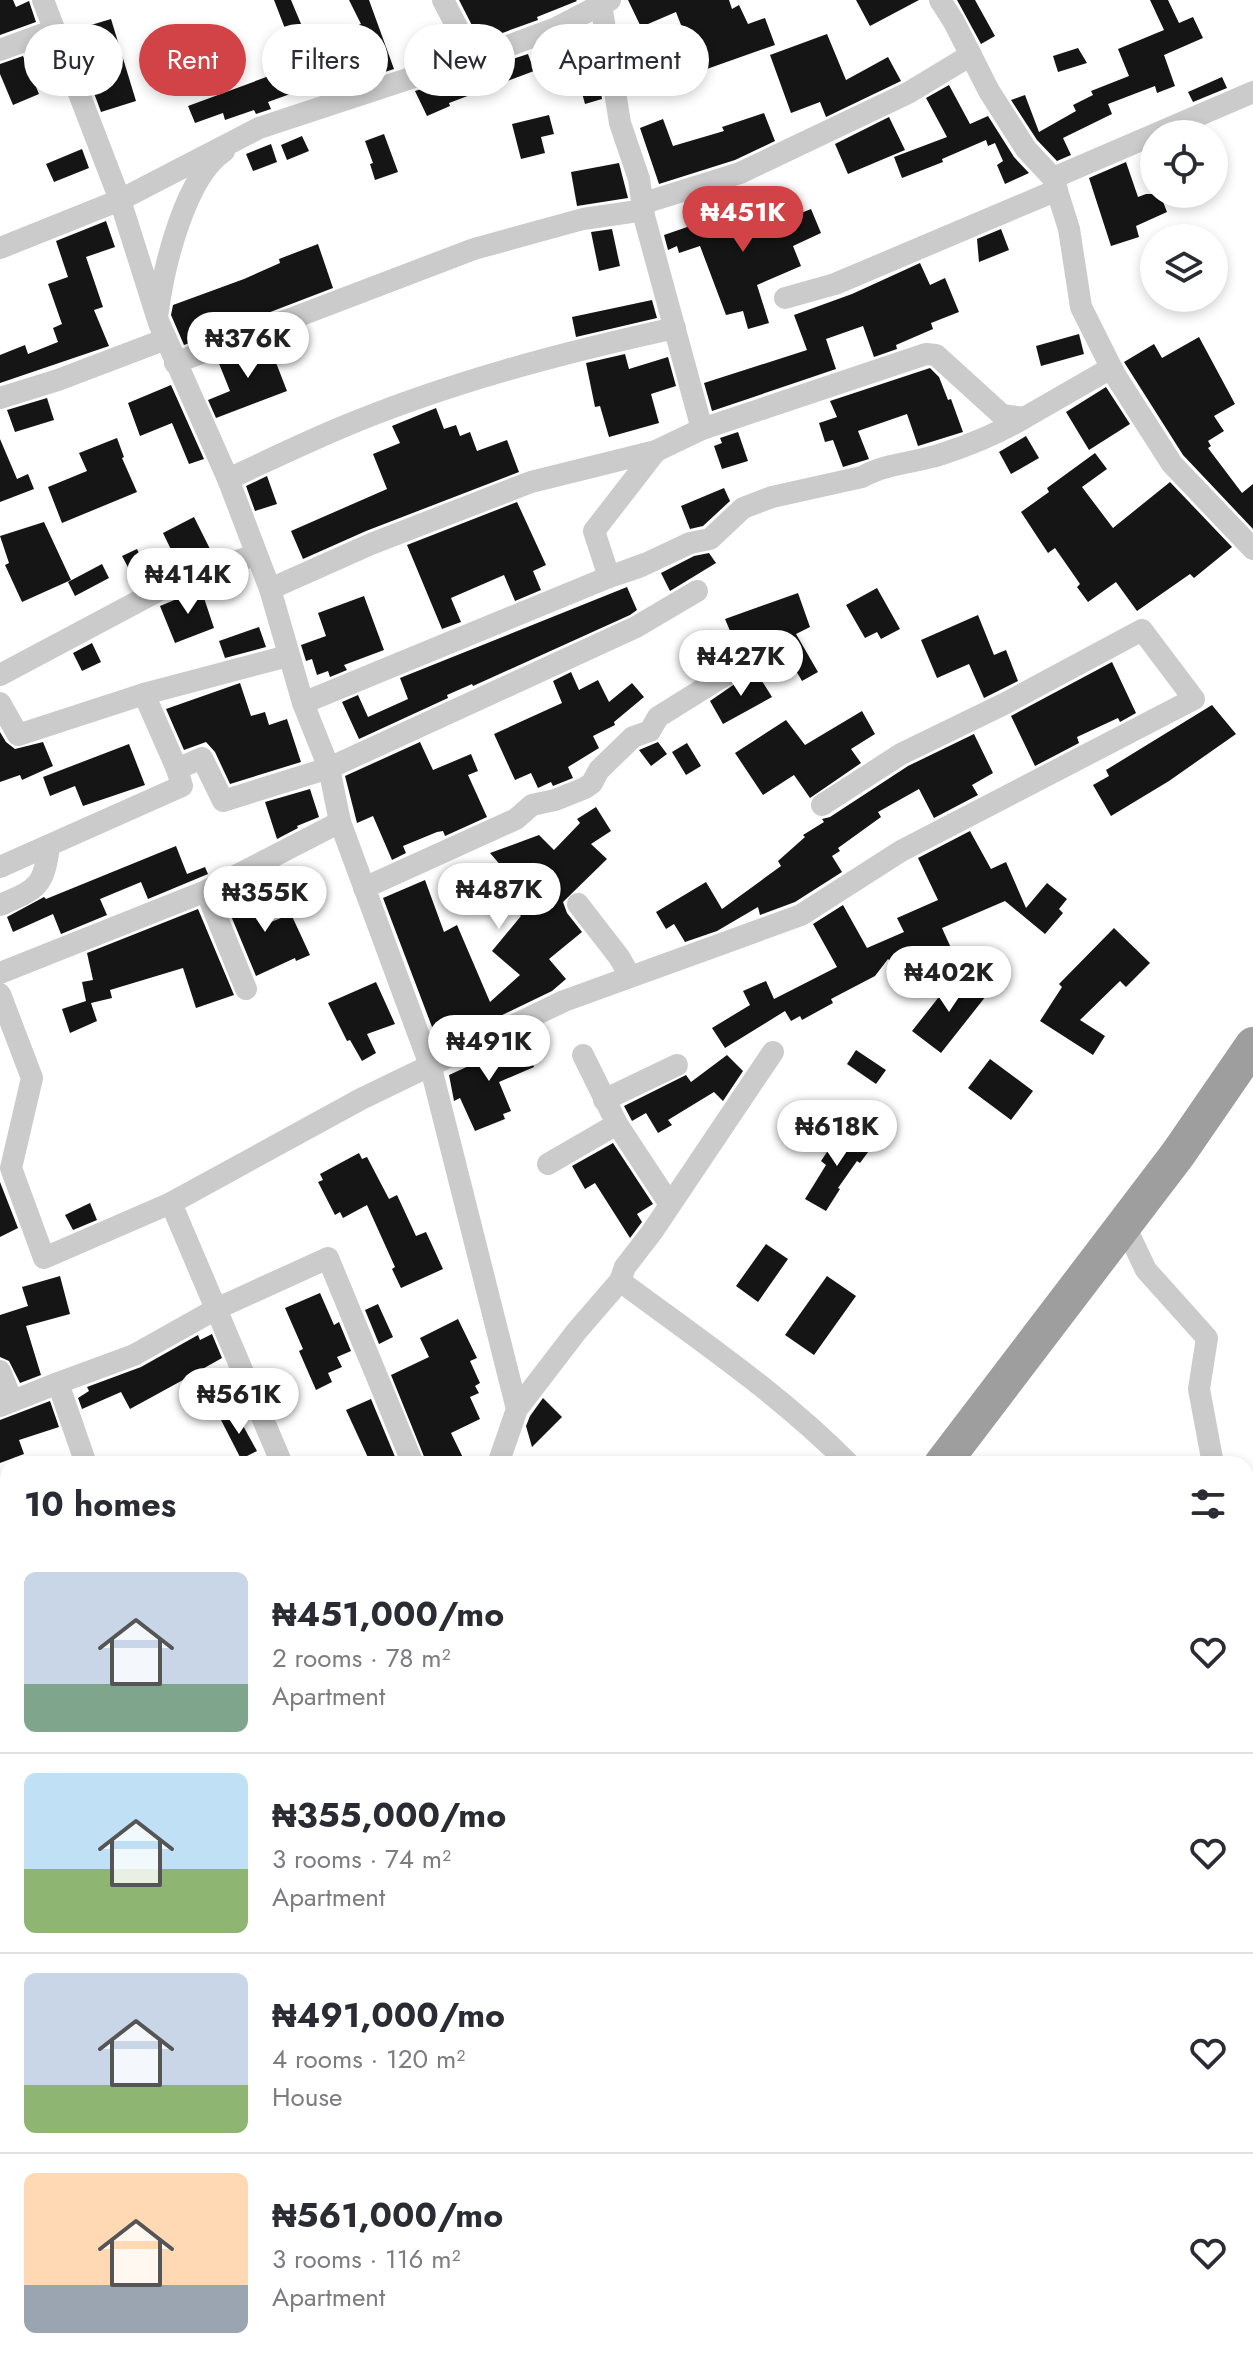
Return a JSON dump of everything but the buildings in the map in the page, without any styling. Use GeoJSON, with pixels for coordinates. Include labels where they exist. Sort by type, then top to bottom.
{"type":"FeatureCollection","features":[{"type":"Feature","properties":{"kind":"highway"},"geometry":{"type":"LineString","coordinates":[[948,1456],[1178,1154],[1253,1045]]}},
{"type":"Feature","properties":{"kind":"street"},"geometry":{"type":"LineString","coordinates":[[43,0],[52,24]]}},
{"type":"Feature","properties":{"kind":"street"},"geometry":{"type":"LineString","coordinates":[[443,0],[455,24]]}},
{"type":"Feature","properties":{"kind":"street"},"geometry":{"type":"LineString","coordinates":[[940,0],[989,91],[1026,149],[1055,184],[1069,229],[1081,307],[1111,368],[1172,464],[1253,549]]}},
{"type":"Feature","properties":{"kind":"street"},"geometry":{"type":"LineString","coordinates":[[515,43],[556,28],[605,2],[620,123],[644,203],[644,216],[702,429]]}},
{"type":"Feature","properties":{"kind":"street"},"geometry":{"type":"LineString","coordinates":[[0,50],[24,41]]}},
{"type":"Feature","properties":{"kind":"street"},"geometry":{"type":"LineString","coordinates":[[175,363],[474,249],[583,219],[638,211],[644,203],[740,173],[908,93],[971,55]]}},
{"type":"Feature","properties":{"kind":"street"},"geometry":{"type":"LineString","coordinates":[[0,248],[120,200],[259,128],[404,81]]}},
{"type":"Feature","properties":{"kind":"street"},"geometry":{"type":"LineString","coordinates":[[785,298],[835,284],[1253,92]]}},
{"type":"Feature","properties":{"kind":"street"},"geometry":{"type":"LineString","coordinates":[[80,96],[120,200],[175,363],[228,479],[270,589],[303,703],[329,768],[340,822],[431,1068],[517,1409]]}},
{"type":"Feature","properties":{"kind":"street"},"geometry":{"type":"LineString","coordinates":[[157,316],[171,247],[192,190],[219,154],[259,128]]}},
{"type":"Feature","properties":{"kind":"street"},"geometry":{"type":"LineString","coordinates":[[228,479],[341,427],[437,393],[573,351],[675,328]]}},
{"type":"Feature","properties":{"kind":"street"},"geometry":{"type":"LineString","coordinates":[[0,398],[58,380],[166,339]]}},
{"type":"Feature","properties":{"kind":"street"},"geometry":{"type":"LineString","coordinates":[[270,589],[371,544],[531,482],[656,451],[702,429],[926,354],[936,355],[1002,415],[1024,418]]}},
{"type":"Feature","properties":{"kind":"street"},"geometry":{"type":"LineString","coordinates":[[303,703],[690,543],[710,539],[743,508],[772,497],[862,477],[875,470],[943,454],[1000,432],[1111,368]]}},
{"type":"Feature","properties":{"kind":"street"},"geometry":{"type":"LineString","coordinates":[[609,577],[594,531],[656,451]]}},
{"type":"Feature","properties":{"kind":"street"},"geometry":{"type":"LineString","coordinates":[[0,675],[171,584],[255,555]]}},
{"type":"Feature","properties":{"kind":"street"},"geometry":{"type":"LineString","coordinates":[[177,769],[202,758],[223,801],[329,768],[636,627],[697,591]]}},
{"type":"Feature","properties":{"kind":"street"},"geometry":{"type":"LineString","coordinates":[[0,994],[32,1078],[6,1171],[44,1258],[171,1203],[361,1099],[431,1068],[478,1041],[564,1001],[801,915],[901,851],[1194,699],[1142,630],[1004,704],[901,754],[822,805]]}},
{"type":"Feature","properties":{"kind":"street"},"geometry":{"type":"LineString","coordinates":[[0,703],[18,735],[144,694],[288,656]]}},
{"type":"Feature","properties":{"kind":"street"},"geometry":{"type":"LineString","coordinates":[[364,888],[516,819],[532,805],[585,788],[633,737],[650,731],[658,717],[743,664]]}},
{"type":"Feature","properties":{"kind":"street"},"geometry":{"type":"LineString","coordinates":[[0,867],[182,786],[144,694]]}},
{"type":"Feature","properties":{"kind":"street"},"geometry":{"type":"LineString","coordinates":[[0,973],[206,891],[340,822]]}},
{"type":"Feature","properties":{"kind":"street"},"geometry":{"type":"LineString","coordinates":[[0,905],[39,885],[46,872],[49,846]]}},
{"type":"Feature","properties":{"kind":"street"},"geometry":{"type":"LineString","coordinates":[[206,891],[246,989]]}},
{"type":"Feature","properties":{"kind":"street"},"geometry":{"type":"LineString","coordinates":[[578,904],[630,976]]}},
{"type":"Feature","properties":{"kind":"street"},"geometry":{"type":"LineString","coordinates":[[501,1456],[517,1409],[620,1281],[625,1267],[773,1052]]}},
{"type":"Feature","properties":{"kind":"street"},"geometry":{"type":"LineString","coordinates":[[583,1055],[617,1124],[669,1203]]}},
{"type":"Feature","properties":{"kind":"street"},"geometry":{"type":"LineString","coordinates":[[604,1100],[677,1065]]}},
{"type":"Feature","properties":{"kind":"street"},"geometry":{"type":"LineString","coordinates":[[548,1164],[617,1124]]}},
{"type":"Feature","properties":{"kind":"street"},"geometry":{"type":"LineString","coordinates":[[171,1203],[279,1456]]}},
{"type":"Feature","properties":{"kind":"street"},"geometry":{"type":"LineString","coordinates":[[1124,1224],[1146,1270],[1207,1338],[1199,1389],[1212,1456]]}},
{"type":"Feature","properties":{"kind":"street"},"geometry":{"type":"LineString","coordinates":[[0,1371],[6,1404],[134,1355],[216,1309],[328,1258],[410,1456]]}},
{"type":"Feature","properties":{"kind":"street"},"geometry":{"type":"LineString","coordinates":[[620,1281],[721,1354],[810,1424],[841,1456]]}},
{"type":"Feature","properties":{"kind":"street"},"geometry":{"type":"LineString","coordinates":[[58,1383],[83,1456]]}}]}
